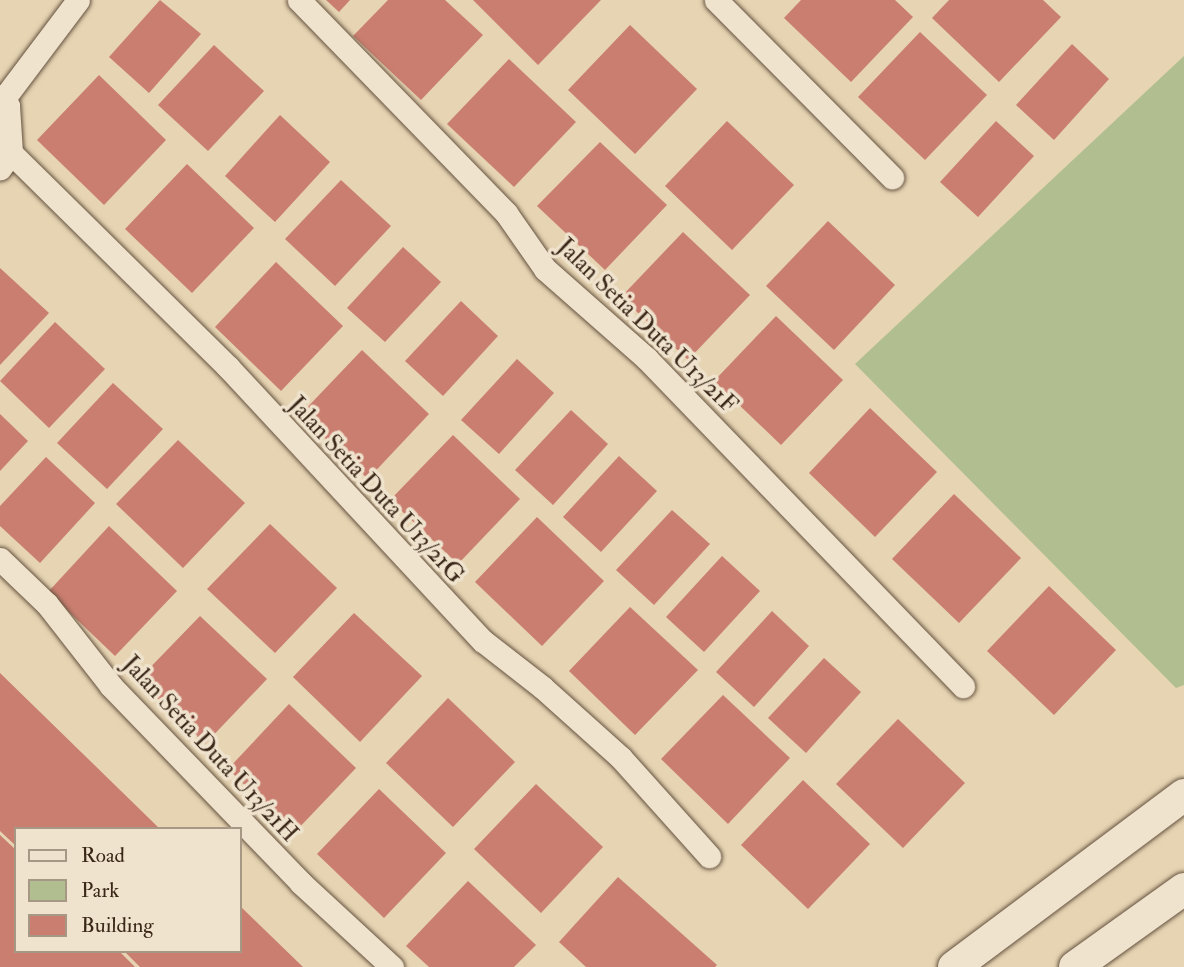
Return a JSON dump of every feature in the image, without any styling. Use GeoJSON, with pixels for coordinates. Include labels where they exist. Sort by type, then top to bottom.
{"type":"FeatureCollection","features":[{"type":"Feature","properties":{"kind":"main road"},"geometry":{"type":"LineString","coordinates":[[954,967],[1184,795]]}},
{"type":"Feature","properties":{"kind":"main road"},"geometry":{"type":"LineString","coordinates":[[1075,967],[1184,890]]}},
{"type":"Feature","properties":{"kind":"street"},"geometry":{"type":"LineString","coordinates":[[5,160],[3,97],[78,0]]}},
{"type":"Feature","properties":{"kind":"street","name":"Jalan Setia Duta U13/21F"},"geometry":{"type":"LineString","coordinates":[[299,0],[506,213],[545,269],[647,359],[963,686]]}},
{"type":"Feature","properties":{"kind":"street"},"geometry":{"type":"LineString","coordinates":[[716,0],[892,177]]}},
{"type":"Feature","properties":{"kind":"street","name":"Jalan Setia Duta U13/21G"},"geometry":{"type":"LineString","coordinates":[[5,160],[228,367],[483,641],[542,687],[621,758],[709,856]]}},
{"type":"Feature","properties":{"kind":"street","name":"Jalan Setia Duta U13/21H"},"geometry":{"type":"LineString","coordinates":[[0,559],[47,604],[121,696],[301,883],[392,967]]}},
{"type":"Feature","properties":{"kind":"green space"},"geometry":{"type":"Polygon","coordinates":[[[1184,56],[1184,685],[1176,688],[855,364],[1184,56]]]}},
{"type":"Feature","properties":{"kind":"building"},"geometry":{"type":"Polygon","coordinates":[[[160,0],[201,34],[149,93],[109,57],[160,0]]]}},
{"type":"Feature","properties":{"kind":"building"},"geometry":{"type":"Polygon","coordinates":[[[326,0],[350,0],[339,12],[326,0]]]}},
{"type":"Feature","properties":{"kind":"building"},"geometry":{"type":"Polygon","coordinates":[[[388,0],[445,0],[483,35],[421,100],[353,36],[388,0]]]}},
{"type":"Feature","properties":{"kind":"building"},"geometry":{"type":"Polygon","coordinates":[[[473,0],[601,0],[538,65],[473,0]]]}},
{"type":"Feature","properties":{"kind":"building"},"geometry":{"type":"Polygon","coordinates":[[[801,0],[895,0],[913,17],[851,82],[784,18],[801,0]]]}},
{"type":"Feature","properties":{"kind":"building"},"geometry":{"type":"Polygon","coordinates":[[[949,0],[1043,0],[1061,17],[999,82],[932,18],[949,0]]]}},
{"type":"Feature","properties":{"kind":"building"},"geometry":{"type":"Polygon","coordinates":[[[630,25],[697,89],[635,154],[568,90],[630,25]]]}},
{"type":"Feature","properties":{"kind":"building"},"geometry":{"type":"Polygon","coordinates":[[[920,32],[987,95],[925,160],[858,97],[920,32]]]}},
{"type":"Feature","properties":{"kind":"building"},"geometry":{"type":"Polygon","coordinates":[[[1072,44],[1109,79],[1054,140],[1016,105],[1072,44]]]}},
{"type":"Feature","properties":{"kind":"building"},"geometry":{"type":"Polygon","coordinates":[[[214,45],[264,91],[208,151],[158,105],[214,45]]]}},
{"type":"Feature","properties":{"kind":"building"},"geometry":{"type":"Polygon","coordinates":[[[509,59],[576,122],[514,187],[447,124],[509,59]]]}},
{"type":"Feature","properties":{"kind":"building"},"geometry":{"type":"Polygon","coordinates":[[[99,75],[166,140],[104,205],[37,140],[99,75]]]}},
{"type":"Feature","properties":{"kind":"building"},"geometry":{"type":"Polygon","coordinates":[[[280,115],[330,162],[275,222],[225,176],[280,115]]]}},
{"type":"Feature","properties":{"kind":"building"},"geometry":{"type":"Polygon","coordinates":[[[727,121],[794,185],[732,250],[665,186],[727,121]]]}},
{"type":"Feature","properties":{"kind":"building"},"geometry":{"type":"Polygon","coordinates":[[[996,121],[1034,156],[978,217],[940,182],[996,121]]]}},
{"type":"Feature","properties":{"kind":"building"},"geometry":{"type":"Polygon","coordinates":[[[600,142],[667,205],[605,270],[537,206],[600,142]]]}},
{"type":"Feature","properties":{"kind":"building"},"geometry":{"type":"Polygon","coordinates":[[[187,164],[254,228],[192,293],[125,229],[187,164]]]}},
{"type":"Feature","properties":{"kind":"building"},"geometry":{"type":"Polygon","coordinates":[[[341,180],[391,226],[335,286],[285,239],[341,180]]]}},
{"type":"Feature","properties":{"kind":"building"},"geometry":{"type":"Polygon","coordinates":[[[828,221],[895,285],[834,350],[766,286],[828,221]]]}},
{"type":"Feature","properties":{"kind":"building"},"geometry":{"type":"Polygon","coordinates":[[[683,232],[750,295],[688,360],[621,297],[683,232]]]}},
{"type":"Feature","properties":{"kind":"building"},"geometry":{"type":"Polygon","coordinates":[[[403,247],[441,282],[385,342],[347,308],[403,247]]]}},
{"type":"Feature","properties":{"kind":"building"},"geometry":{"type":"Polygon","coordinates":[[[276,262],[343,326],[281,391],[215,327],[276,262]]]}},
{"type":"Feature","properties":{"kind":"building"},"geometry":{"type":"Polygon","coordinates":[[[0,268],[49,313],[0,365],[0,268]]]}},
{"type":"Feature","properties":{"kind":"building"},"geometry":{"type":"Polygon","coordinates":[[[461,301],[498,336],[443,396],[405,361],[461,301]]]}},
{"type":"Feature","properties":{"kind":"building"},"geometry":{"type":"Polygon","coordinates":[[[776,316],[843,380],[781,445],[714,381],[776,316]]]}},
{"type":"Feature","properties":{"kind":"building"},"geometry":{"type":"Polygon","coordinates":[[[55,322],[105,369],[49,428],[0,381],[55,322]]]}},
{"type":"Feature","properties":{"kind":"building"},"geometry":{"type":"Polygon","coordinates":[[[362,350],[429,414],[368,479],[300,415],[362,350]]]}},
{"type":"Feature","properties":{"kind":"building"},"geometry":{"type":"Polygon","coordinates":[[[517,359],[554,393],[499,454],[461,420],[517,359]]]}},
{"type":"Feature","properties":{"kind":"building"},"geometry":{"type":"Polygon","coordinates":[[[113,383],[163,429],[107,489],[57,443],[113,383]]]}},
{"type":"Feature","properties":{"kind":"building"},"geometry":{"type":"Polygon","coordinates":[[[870,408],[937,472],[875,537],[809,473],[870,408]]]}},
{"type":"Feature","properties":{"kind":"building"},"geometry":{"type":"Polygon","coordinates":[[[571,410],[608,444],[553,505],[515,470],[571,410]]]}},
{"type":"Feature","properties":{"kind":"building"},"geometry":{"type":"Polygon","coordinates":[[[0,414],[28,441],[0,471],[0,414]]]}},
{"type":"Feature","properties":{"kind":"building"},"geometry":{"type":"Polygon","coordinates":[[[453,435],[520,499],[458,564],[390,500],[453,435]]]}},
{"type":"Feature","properties":{"kind":"building"},"geometry":{"type":"Polygon","coordinates":[[[178,440],[245,503],[183,568],[116,504],[178,440]]]}},
{"type":"Feature","properties":{"kind":"building"},"geometry":{"type":"Polygon","coordinates":[[[619,456],[657,491],[601,552],[563,517],[619,456]]]}},
{"type":"Feature","properties":{"kind":"building"},"geometry":{"type":"Polygon","coordinates":[[[46,457],[95,503],[40,563],[0,526],[0,506],[46,457]]]}},
{"type":"Feature","properties":{"kind":"building"},"geometry":{"type":"Polygon","coordinates":[[[954,494],[1021,558],[959,623],[892,559],[954,494]]]}},
{"type":"Feature","properties":{"kind":"building"},"geometry":{"type":"Polygon","coordinates":[[[672,510],[710,544],[654,605],[616,570],[672,510]]]}},
{"type":"Feature","properties":{"kind":"building"},"geometry":{"type":"Polygon","coordinates":[[[537,517],[604,581],[542,646],[475,582],[537,517]]]}},
{"type":"Feature","properties":{"kind":"building"},"geometry":{"type":"Polygon","coordinates":[[[270,524],[337,588],[275,653],[207,589],[270,524]]]}},
{"type":"Feature","properties":{"kind":"building"},"geometry":{"type":"Polygon","coordinates":[[[109,526],[177,591],[115,656],[48,592],[109,526]]]}},
{"type":"Feature","properties":{"kind":"building"},"geometry":{"type":"Polygon","coordinates":[[[722,556],[760,591],[704,652],[666,617],[722,556]]]}},
{"type":"Feature","properties":{"kind":"building"},"geometry":{"type":"Polygon","coordinates":[[[1049,586],[1116,650],[1054,715],[987,651],[1049,586]]]}},
{"type":"Feature","properties":{"kind":"building"},"geometry":{"type":"Polygon","coordinates":[[[630,607],[698,670],[635,735],[569,671],[630,607]]]}},
{"type":"Feature","properties":{"kind":"building"},"geometry":{"type":"Polygon","coordinates":[[[772,611],[809,646],[754,707],[716,672],[772,611]]]}},
{"type":"Feature","properties":{"kind":"building"},"geometry":{"type":"Polygon","coordinates":[[[354,613],[422,676],[360,742],[293,677],[354,613]]]}},
{"type":"Feature","properties":{"kind":"building"},"geometry":{"type":"Polygon","coordinates":[[[200,616],[267,679],[205,744],[138,680],[200,616]]]}},
{"type":"Feature","properties":{"kind":"building"},"geometry":{"type":"Polygon","coordinates":[[[824,658],[861,692],[806,753],[768,718],[824,658]]]}},
{"type":"Feature","properties":{"kind":"building"},"geometry":{"type":"Polygon","coordinates":[[[0,673],[158,827],[14,827],[14,844],[0,831],[0,673]]]}},
{"type":"Feature","properties":{"kind":"building"},"geometry":{"type":"Polygon","coordinates":[[[723,695],[790,758],[728,824],[661,759],[723,695]]]}},
{"type":"Feature","properties":{"kind":"building"},"geometry":{"type":"Polygon","coordinates":[[[448,698],[515,762],[453,827],[386,763],[448,698]]]}},
{"type":"Feature","properties":{"kind":"building"},"geometry":{"type":"Polygon","coordinates":[[[289,704],[356,768],[294,833],[228,769],[289,704]]]}},
{"type":"Feature","properties":{"kind":"building"},"geometry":{"type":"Polygon","coordinates":[[[898,719],[965,783],[903,848],[836,784],[898,719]]]}},
{"type":"Feature","properties":{"kind":"building"},"geometry":{"type":"Polygon","coordinates":[[[803,780],[870,844],[808,909],[741,845],[803,780]]]}},
{"type":"Feature","properties":{"kind":"building"},"geometry":{"type":"Polygon","coordinates":[[[536,784],[603,847],[541,913],[474,849],[536,784]]]}},
{"type":"Feature","properties":{"kind":"building"},"geometry":{"type":"Polygon","coordinates":[[[379,789],[446,853],[384,918],[317,854],[379,789]]]}},
{"type":"Feature","properties":{"kind":"building"},"geometry":{"type":"Polygon","coordinates":[[[0,835],[14,848],[14,953],[121,953],[135,967],[0,967],[0,835]]]}},
{"type":"Feature","properties":{"kind":"building"},"geometry":{"type":"Polygon","coordinates":[[[618,877],[717,965],[586,967],[559,942],[618,877]]]}},
{"type":"Feature","properties":{"kind":"building"},"geometry":{"type":"Polygon","coordinates":[[[468,881],[536,945],[514,967],[429,967],[406,946],[468,881]]]}},
{"type":"Feature","properties":{"kind":"building"},"geometry":{"type":"Polygon","coordinates":[[[242,908],[303,967],[140,967],[126,953],[242,953],[242,908]]]}}]}
